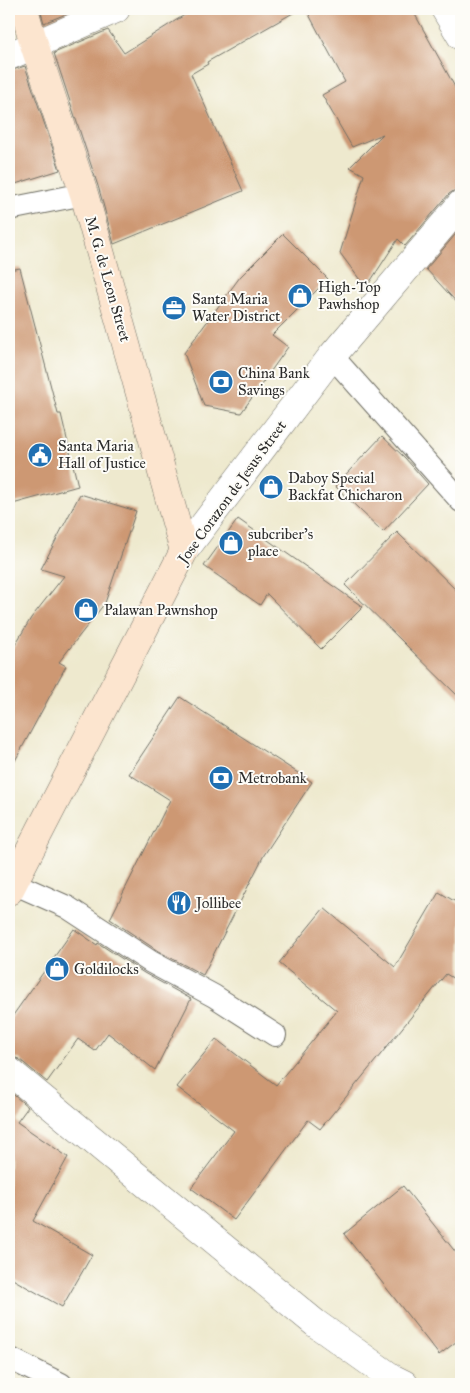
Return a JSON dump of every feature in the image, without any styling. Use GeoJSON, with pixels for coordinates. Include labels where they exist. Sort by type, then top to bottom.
{"type":"FeatureCollection","features":[{"type":"Feature","properties":{"kind":"main road","name":"M. G. de Leon Street"},"geometry":{"type":"LineString","coordinates":[[24,9],[84,194],[184,551]]}},
{"type":"Feature","properties":{"kind":"main road","name":"Jose Corazon de Jesus Street"},"geometry":{"type":"LineString","coordinates":[[11,887],[184,551]]}},
{"type":"Feature","properties":{"kind":"street"},"geometry":{"type":"LineString","coordinates":[[9,56],[116,9]]}},
{"type":"Feature","properties":{"kind":"street"},"geometry":{"type":"LineString","coordinates":[[445,9],[461,36]]}},
{"type":"Feature","properties":{"kind":"street","name":"Jose Corazon de Jesus Street"},"geometry":{"type":"LineString","coordinates":[[184,551],[332,356],[461,204]]}},
{"type":"Feature","properties":{"kind":"street"},"geometry":{"type":"LineString","coordinates":[[9,1071],[315,1323],[392,1378],[404,1384]]}},
{"type":"Feature","properties":{"kind":"lane"},"geometry":{"type":"LineString","coordinates":[[9,209],[84,194]]}},
{"type":"Feature","properties":{"kind":"lane"},"geometry":{"type":"LineString","coordinates":[[332,356],[461,502]]}},
{"type":"Feature","properties":{"kind":"lane"},"geometry":{"type":"LineString","coordinates":[[11,887],[67,907],[150,962],[214,996],[275,1035]]}},
{"type":"Feature","properties":{"kind":"lane"},"geometry":{"type":"LineString","coordinates":[[9,1358],[61,1384]]}},
{"type":"Feature","properties":{"kind":"building"},"geometry":{"type":"Polygon","coordinates":[[[40,9],[78,9],[44,23],[40,9]]]}},
{"type":"Feature","properties":{"kind":"building"},"geometry":{"type":"Polygon","coordinates":[[[194,9],[300,9],[207,62],[208,64],[191,74],[243,191],[114,244],[99,189],[54,53],[108,30],[124,53],[194,9]]]}},
{"type":"Feature","properties":{"kind":"building"},"geometry":{"type":"Polygon","coordinates":[[[306,9],[412,9],[461,98],[461,189],[449,194],[405,246],[398,239],[366,288],[340,253],[364,175],[350,167],[383,134],[352,147],[322,95],[345,82],[306,9]]]}},
{"type":"Feature","properties":{"kind":"building"},"geometry":{"type":"Polygon","coordinates":[[[25,66],[60,170],[9,186],[9,71],[25,66]]]}},
{"type":"Feature","properties":{"kind":"building"},"geometry":{"type":"Polygon","coordinates":[[[461,228],[461,307],[426,269],[461,228]]]}},
{"type":"Feature","properties":{"kind":"building"},"geometry":{"type":"Polygon","coordinates":[[[283,234],[328,279],[272,335],[288,347],[241,413],[204,406],[184,353],[240,277],[283,234]]]}},
{"type":"Feature","properties":{"kind":"building"},"geometry":{"type":"Polygon","coordinates":[[[20,268],[58,414],[61,414],[78,486],[9,505],[9,270],[20,268]]]}},
{"type":"Feature","properties":{"kind":"building"},"geometry":{"type":"Polygon","coordinates":[[[382,436],[428,484],[383,532],[335,486],[382,436]]]}},
{"type":"Feature","properties":{"kind":"building"},"geometry":{"type":"Polygon","coordinates":[[[80,494],[136,511],[105,603],[59,662],[66,666],[9,772],[9,655],[31,618],[64,576],[41,569],[80,494]]]}},
{"type":"Feature","properties":{"kind":"building"},"geometry":{"type":"Polygon","coordinates":[[[238,519],[363,607],[321,649],[267,594],[260,605],[204,566],[238,519]]]}},
{"type":"Feature","properties":{"kind":"building"},"geometry":{"type":"Polygon","coordinates":[[[397,532],[461,595],[461,699],[345,585],[397,532]]]}},
{"type":"Feature","properties":{"kind":"building"},"geometry":{"type":"Polygon","coordinates":[[[180,697],[312,782],[264,855],[203,975],[158,951],[110,919],[170,800],[129,774],[180,697]]]}},
{"type":"Feature","properties":{"kind":"building"},"geometry":{"type":"Polygon","coordinates":[[[439,892],[461,905],[461,983],[446,974],[320,1129],[308,1120],[234,1220],[191,1188],[234,1131],[177,1087],[216,1039],[276,1085],[337,1011],[279,963],[324,908],[395,967],[439,892]]]}},
{"type":"Feature","properties":{"kind":"building"},"geometry":{"type":"Polygon","coordinates":[[[74,929],[97,945],[98,943],[144,973],[191,999],[155,1070],[108,1033],[95,1051],[78,1039],[47,1082],[19,1059],[9,1056],[9,1021],[74,929]]]}},
{"type":"Feature","properties":{"kind":"building"},"geometry":{"type":"Polygon","coordinates":[[[9,1091],[28,1107],[17,1122],[68,1157],[33,1221],[92,1255],[62,1307],[9,1277],[9,1091]]]}},
{"type":"Feature","properties":{"kind":"building"},"geometry":{"type":"Polygon","coordinates":[[[403,1186],[461,1259],[461,1338],[439,1355],[344,1234],[403,1186]]]}},
{"type":"Feature","properties":{"kind":"place","name":"High-Top Pawhshop"},"geometry":{"type":"Point","coordinates":[300,296]}},
{"type":"Feature","properties":{"kind":"place","name":"Santa Maria Water District"},"geometry":{"type":"Point","coordinates":[174,308]}},
{"type":"Feature","properties":{"kind":"place","name":"China Bank Savings"},"geometry":{"type":"Point","coordinates":[221,382]}},
{"type":"Feature","properties":{"kind":"place","name":"Santa Maria Hall of Justice"},"geometry":{"type":"Point","coordinates":[40,455]}},
{"type":"Feature","properties":{"kind":"place","name":"Daboy Special Backfat Chicharon"},"geometry":{"type":"Point","coordinates":[271,487]}},
{"type":"Feature","properties":{"kind":"place","name":"subcriber's place"},"geometry":{"type":"Point","coordinates":[231,543]}},
{"type":"Feature","properties":{"kind":"place","name":"Palawan Pawnshop"},"geometry":{"type":"Point","coordinates":[86,610]}},
{"type":"Feature","properties":{"kind":"place","name":"Metrobank"},"geometry":{"type":"Point","coordinates":[221,778]}},
{"type":"Feature","properties":{"kind":"place","name":"Jollibee"},"geometry":{"type":"Point","coordinates":[179,903]}},
{"type":"Feature","properties":{"kind":"place","name":"Goldilocks"},"geometry":{"type":"Point","coordinates":[57,969]}}]}
